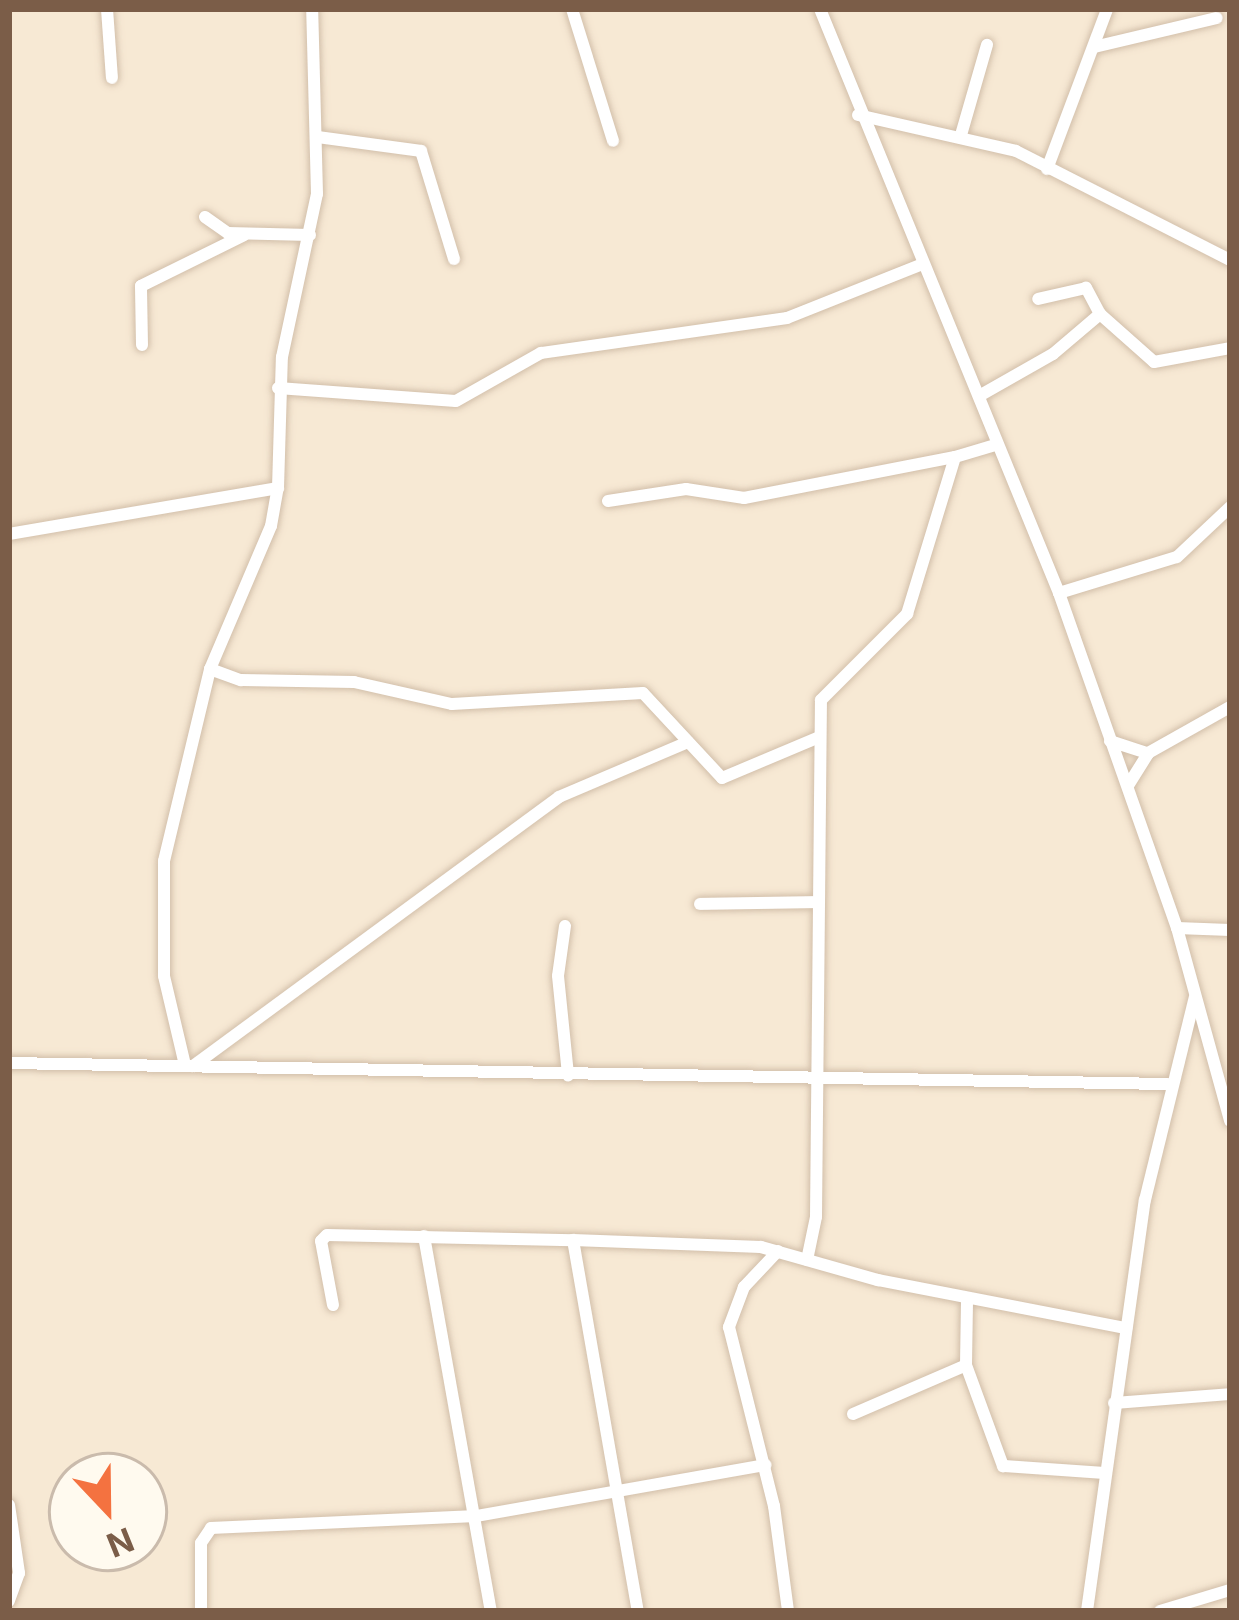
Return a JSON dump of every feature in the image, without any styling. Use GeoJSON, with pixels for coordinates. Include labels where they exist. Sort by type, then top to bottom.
{"type":"FeatureCollection","features":[{"type":"Feature","properties":{"kind":"street"},"geometry":{"type":"LineString","coordinates":[[107,9],[112,78]]}},
{"type":"Feature","properties":{"kind":"street"},"geometry":{"type":"LineString","coordinates":[[189,1066],[164,976],[164,861],[210,670],[271,526],[278,488],[278,388],[310,235],[318,137],[312,9]]}},
{"type":"Feature","properties":{"kind":"street"},"geometry":{"type":"LineString","coordinates":[[572,9],[613,141]]}},
{"type":"Feature","properties":{"kind":"street"},"geometry":{"type":"LineString","coordinates":[[839,9],[821,14],[1059,593],[1177,928],[1230,1120]]}},
{"type":"Feature","properties":{"kind":"street"},"geometry":{"type":"LineString","coordinates":[[1092,9],[1102,24]]}},
{"type":"Feature","properties":{"kind":"street"},"geometry":{"type":"LineString","coordinates":[[1047,170],[1108,9]]}},
{"type":"Feature","properties":{"kind":"street"},"geometry":{"type":"LineString","coordinates":[[1094,46],[1216,18]]}},
{"type":"Feature","properties":{"kind":"street"},"geometry":{"type":"LineString","coordinates":[[961,135],[987,45]]}},
{"type":"Feature","properties":{"kind":"street"},"geometry":{"type":"LineString","coordinates":[[859,115],[961,135],[1047,170],[1230,260]]}},
{"type":"Feature","properties":{"kind":"street"},"geometry":{"type":"LineString","coordinates":[[318,137],[421,152],[454,259]]}},
{"type":"Feature","properties":{"kind":"street"},"geometry":{"type":"LineString","coordinates":[[205,217],[215,230],[244,236],[310,235]]}},
{"type":"Feature","properties":{"kind":"street"},"geometry":{"type":"LineString","coordinates":[[142,345],[141,286],[244,236]]}},
{"type":"Feature","properties":{"kind":"street"},"geometry":{"type":"LineString","coordinates":[[278,388],[456,401],[542,353],[788,318],[923,264]]}},
{"type":"Feature","properties":{"kind":"street"},"geometry":{"type":"LineString","coordinates":[[1038,299],[1086,288],[1096,295],[1100,314],[1154,362],[1230,348]]}},
{"type":"Feature","properties":{"kind":"street"},"geometry":{"type":"LineString","coordinates":[[979,396],[1053,354],[1100,314]]}},
{"type":"Feature","properties":{"kind":"street"},"geometry":{"type":"LineString","coordinates":[[608,501],[686,489],[744,498],[995,446]]}},
{"type":"Feature","properties":{"kind":"street"},"geometry":{"type":"LineString","coordinates":[[807,1260],[816,1217],[817,738],[828,685],[891,632],[921,586],[955,457]]}},
{"type":"Feature","properties":{"kind":"street"},"geometry":{"type":"LineString","coordinates":[[9,534],[278,488]]}},
{"type":"Feature","properties":{"kind":"street"},"geometry":{"type":"LineString","coordinates":[[1059,593],[1177,557],[1230,507]]}},
{"type":"Feature","properties":{"kind":"street"},"geometry":{"type":"LineString","coordinates":[[210,670],[241,680],[354,682],[452,704],[643,693],[722,778],[817,738]]}},
{"type":"Feature","properties":{"kind":"street"},"geometry":{"type":"LineString","coordinates":[[1129,786],[1148,753],[1230,707]]}},
{"type":"Feature","properties":{"kind":"street"},"geometry":{"type":"LineString","coordinates":[[1110,741],[1148,753]]}},
{"type":"Feature","properties":{"kind":"street"},"geometry":{"type":"LineString","coordinates":[[189,1066],[559,797],[688,742]]}},
{"type":"Feature","properties":{"kind":"street"},"geometry":{"type":"LineString","coordinates":[[700,904],[815,902]]}},
{"type":"Feature","properties":{"kind":"street"},"geometry":{"type":"LineString","coordinates":[[565,926],[558,976],[568,1076]]}},
{"type":"Feature","properties":{"kind":"street"},"geometry":{"type":"LineString","coordinates":[[1177,928],[1230,930]]}},
{"type":"Feature","properties":{"kind":"street"},"geometry":{"type":"LineString","coordinates":[[1087,1611],[1114,1403],[1168,1084],[1196,996]]}},
{"type":"Feature","properties":{"kind":"street"},"geometry":{"type":"LineString","coordinates":[[9,1063],[813,1083],[1168,1084]]}},
{"type":"Feature","properties":{"kind":"street"},"geometry":{"type":"LineString","coordinates":[[424,1236],[490,1611]]}},
{"type":"Feature","properties":{"kind":"street"},"geometry":{"type":"LineString","coordinates":[[333,1305],[324,1237],[573,1240],[778,1251],[967,1298],[1126,1328]]}},
{"type":"Feature","properties":{"kind":"street"},"geometry":{"type":"LineString","coordinates":[[573,1240],[623,1491],[638,1611]]}},
{"type":"Feature","properties":{"kind":"street"},"geometry":{"type":"LineString","coordinates":[[772,1611],[788,1610],[766,1466],[729,1327],[744,1287],[778,1251]]}},
{"type":"Feature","properties":{"kind":"street"},"geometry":{"type":"LineString","coordinates":[[967,1298],[966,1365],[1003,1466],[1106,1473]]}},
{"type":"Feature","properties":{"kind":"street"},"geometry":{"type":"LineString","coordinates":[[853,1414],[966,1365]]}},
{"type":"Feature","properties":{"kind":"street"},"geometry":{"type":"LineString","coordinates":[[1114,1403],[1230,1394]]}},
{"type":"Feature","properties":{"kind":"street"},"geometry":{"type":"LineString","coordinates":[[201,1611],[201,1543],[211,1528],[476,1516],[766,1466]]}},
{"type":"Feature","properties":{"kind":"street"},"geometry":{"type":"LineString","coordinates":[[9,1505],[19,1573],[9,1601]]}},
{"type":"Feature","properties":{"kind":"street"},"geometry":{"type":"LineString","coordinates":[[1160,1611],[1230,1590]]}},
{"type":"Feature","properties":{"kind":"shaded area"},"geometry":{"type":"Polygon","coordinates":[[[9,9],[1230,9],[1230,1611],[9,1611],[9,9]]]}}]}
